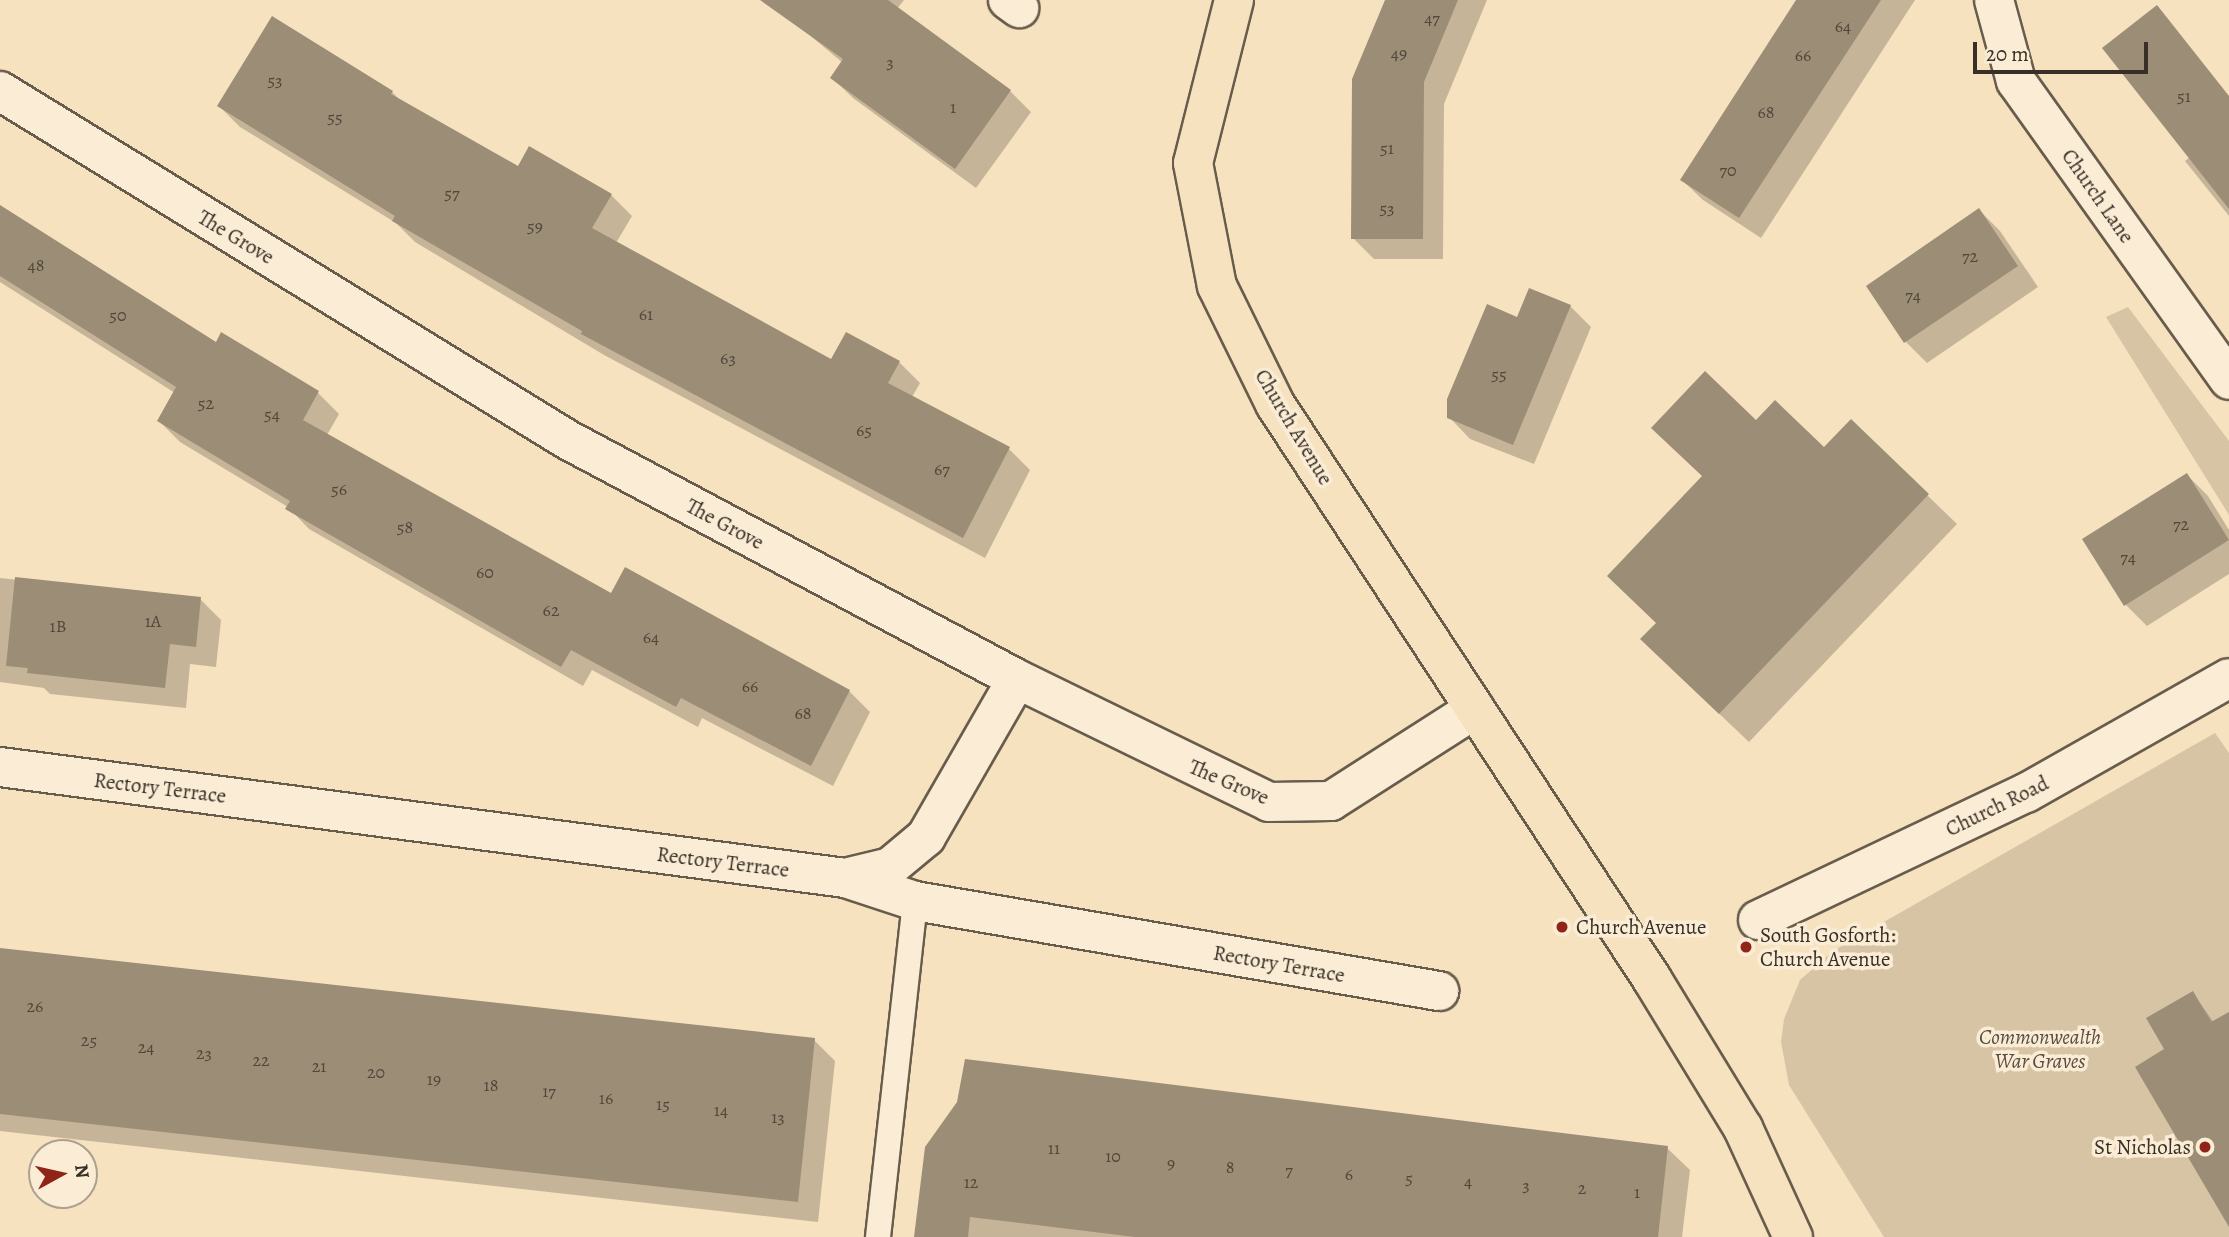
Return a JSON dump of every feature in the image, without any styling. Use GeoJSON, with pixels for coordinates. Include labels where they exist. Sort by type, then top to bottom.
{"type":"FeatureCollection","features":[{"type":"Feature","properties":{"kind":"main road","name":"Church Avenue"},"geometry":{"type":"LineString","coordinates":[[1234,0],[1193,163],[1217,286],[1275,404],[1475,709],[1743,1128],[1793,1237]]}},
{"type":"Feature","properties":{"kind":"street","name":"Church Lane"},"geometry":{"type":"LineString","coordinates":[[1994,0],[2016,81],[2229,380]]}},
{"type":"Feature","properties":{"kind":"street","name":"The Grove"},"geometry":{"type":"LineString","coordinates":[[0,91],[568,440],[1017,680],[1269,802],[1331,802],[1475,709]]}},
{"type":"Feature","properties":{"kind":"street","name":"Church Road"},"geometry":{"type":"LineString","coordinates":[[1758,920],[2026,793],[2229,678]]}},
{"type":"Feature","properties":{"kind":"street"},"geometry":{"type":"LineString","coordinates":[[845,878],[890,867],[926,838],[1017,680]]}},
{"type":"Feature","properties":{"kind":"street","name":"Rectory Terrace"},"geometry":{"type":"LineString","coordinates":[[0,767],[845,878],[915,901],[1439,991]]}},
{"type":"Feature","properties":{"kind":"lane"},"geometry":{"type":"LineString","coordinates":[[878,1237],[915,901]]}},
{"type":"Feature","properties":{"kind":"green space"},"geometry":{"type":"Polygon","coordinates":[[[2128,307],[2229,441],[2229,515],[2106,317],[2128,307]]]}},
{"type":"Feature","properties":{"kind":"green space","name":"Commonwealth War Graves"},"geometry":{"type":"Polygon","coordinates":[[[2215,733],[2229,753],[2229,1237],[1884,1237],[1789,1085],[1781,1042],[1784,1019],[1800,980],[1833,951],[2215,733]]]}},
{"type":"Feature","properties":{"kind":"building"},"geometry":{"type":"Polygon","coordinates":[[[760,0],[888,0],[1011,90],[955,169],[830,78],[843,59],[760,0]]]}},
{"type":"Feature","properties":{"kind":"building"},"geometry":{"type":"Polygon","coordinates":[[[1385,0],[1458,0],[1424,82],[1423,239],[1351,239],[1352,79],[1385,0]]]}},
{"type":"Feature","properties":{"kind":"building"},"geometry":{"type":"Polygon","coordinates":[[[1796,0],[1881,0],[1739,218],[1680,180],[1796,0]]]}},
{"type":"Feature","properties":{"kind":"building"},"geometry":{"type":"Polygon","coordinates":[[[2157,5],[2229,96],[2229,209],[2102,48],[2157,5]]]}},
{"type":"Feature","properties":{"kind":"building"},"geometry":{"type":"Polygon","coordinates":[[[272,16],[393,91],[391,94],[518,166],[529,146],[612,194],[592,228],[831,359],[846,332],[900,361],[888,383],[1010,447],[963,538],[581,334],[582,331],[392,221],[395,216],[217,106],[272,16]]]}},
{"type":"Feature","properties":{"kind":"building"},"geometry":{"type":"Polygon","coordinates":[[[0,205],[216,342],[221,332],[319,391],[303,420],[611,593],[625,567],[850,690],[811,766],[681,698],[676,707],[571,650],[561,667],[285,509],[290,501],[157,421],[176,387],[0,276],[0,205]]]}},
{"type":"Feature","properties":{"kind":"building"},"geometry":{"type":"Polygon","coordinates":[[[1979,208],[2018,266],[1904,343],[1866,286],[1979,208]]]}},
{"type":"Feature","properties":{"kind":"building"},"geometry":{"type":"Polygon","coordinates":[[[1529,288],[1571,305],[1513,445],[1447,418],[1447,399],[1487,304],[1517,317],[1529,288]]]}},
{"type":"Feature","properties":{"kind":"building"},"geometry":{"type":"Polygon","coordinates":[[[1705,371],[1756,420],[1775,400],[1824,447],[1851,419],[1929,494],[1719,714],[1640,639],[1656,623],[1607,576],[1702,476],[1651,428],[1705,371]]]}},
{"type":"Feature","properties":{"kind":"building"},"geometry":{"type":"Polygon","coordinates":[[[2187,473],[2229,540],[2124,606],[2082,539],[2187,473]]]}},
{"type":"Feature","properties":{"kind":"building"},"geometry":{"type":"Polygon","coordinates":[[[15,577],[201,597],[196,647],[170,644],[165,688],[27,673],[28,668],[6,666],[15,577]]]}},
{"type":"Feature","properties":{"kind":"building"},"geometry":{"type":"Polygon","coordinates":[[[0,948],[815,1038],[798,1202],[0,1114],[0,948]]]}},
{"type":"Feature","properties":{"kind":"building","name":"St Nicholas"},"geometry":{"type":"Polygon","coordinates":[[[2193,991],[2211,1022],[2229,1012],[2229,1227],[2135,1067],[2164,1049],[2146,1018],[2193,991]]]}},
{"type":"Feature","properties":{"kind":"building"},"geometry":{"type":"Polygon","coordinates":[[[965,1059],[1668,1146],[1658,1237],[1135,1237],[970,1217],[968,1237],[914,1237],[925,1147],[957,1102],[965,1059]]]}},
{"type":"Feature","properties":{"kind":"place","name":"Church Avenue"},"geometry":{"type":"Point","coordinates":[1562,927]}},
{"type":"Feature","properties":{"kind":"place","name":"South Gosforth: Church Avenue"},"geometry":{"type":"Point","coordinates":[1746,947]}},
{"type":"Feature","properties":{"kind":"place","name":"St Nicholas"},"geometry":{"type":"Point","coordinates":[2205,1147]}}]}
